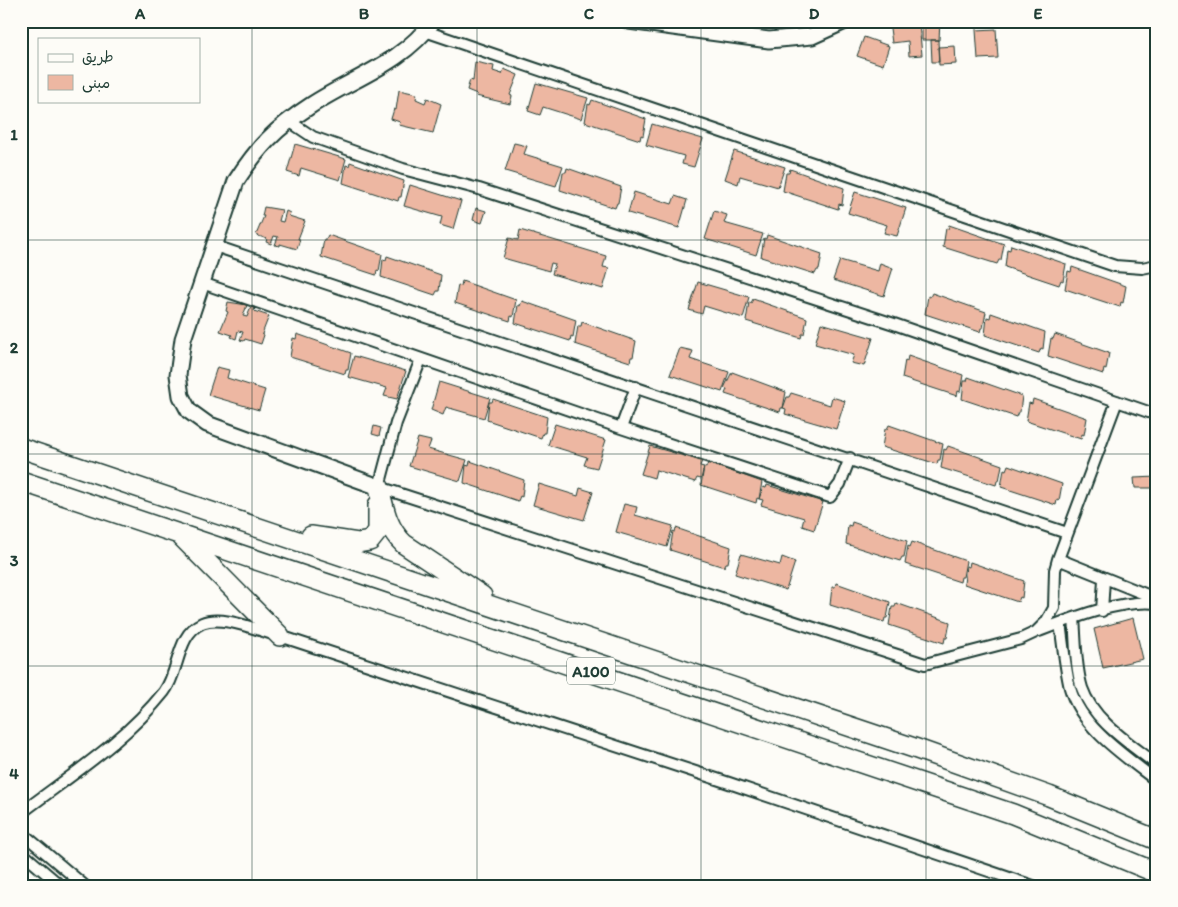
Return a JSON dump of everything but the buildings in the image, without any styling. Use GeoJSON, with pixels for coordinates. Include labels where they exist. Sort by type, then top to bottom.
{"type":"FeatureCollection","features":[{"type":"Feature","properties":{"kind":"highway","name":"A100"},"geometry":{"type":"LineString","coordinates":[[21,448],[917,749],[1049,796],[1157,840]]}},
{"type":"Feature","properties":{"kind":"highway","name":"A100"},"geometry":{"type":"LineString","coordinates":[[21,481],[1013,814],[1157,873]]}},
{"type":"Feature","properties":{"kind":"highway"},"geometry":{"type":"LineString","coordinates":[[266,530],[358,543],[370,541],[378,531],[379,487]]}},
{"type":"Feature","properties":{"kind":"highway"},"geometry":{"type":"LineString","coordinates":[[379,487],[386,519],[395,535],[404,544],[506,611]]}},
{"type":"Feature","properties":{"kind":"highway"},"geometry":{"type":"LineString","coordinates":[[179,534],[280,636]]}},
{"type":"Feature","properties":{"kind":"street"},"geometry":{"type":"LineString","coordinates":[[629,21],[769,40],[812,36],[845,21]]}},
{"type":"Feature","properties":{"kind":"street"},"geometry":{"type":"LineString","coordinates":[[1157,265],[1142,268],[1115,266],[429,26],[404,53],[312,105],[266,139],[236,181],[183,339],[178,375],[181,396],[189,411],[207,424],[379,487],[919,664],[938,663],[1021,639],[1060,623],[1102,610],[1144,602],[1157,603]]}},
{"type":"Feature","properties":{"kind":"street"},"geometry":{"type":"LineString","coordinates":[[288,121],[313,136],[403,169],[479,189],[696,259],[894,324],[1157,415]]}},
{"type":"Feature","properties":{"kind":"street"},"geometry":{"type":"LineString","coordinates":[[215,246],[850,458],[1067,533]]}},
{"type":"Feature","properties":{"kind":"street"},"geometry":{"type":"LineString","coordinates":[[202,283],[621,428],[830,497],[840,484],[850,458]]}},
{"type":"Feature","properties":{"kind":"street"},"geometry":{"type":"LineString","coordinates":[[379,487],[396,423],[421,359]]}},
{"type":"Feature","properties":{"kind":"street"},"geometry":{"type":"LineString","coordinates":[[621,428],[636,387]]}},
{"type":"Feature","properties":{"kind":"street"},"geometry":{"type":"LineString","coordinates":[[1036,632],[1046,622],[1054,608],[1055,570],[1058,559],[1117,401]]}},
{"type":"Feature","properties":{"kind":"street"},"geometry":{"type":"LineString","coordinates":[[1058,559],[1157,599]]}},
{"type":"Feature","properties":{"kind":"street"},"geometry":{"type":"LineString","coordinates":[[1102,610],[1104,579]]}},
{"type":"Feature","properties":{"kind":"street"},"geometry":{"type":"LineString","coordinates":[[1074,618],[1081,685],[1088,700],[1105,722],[1157,765]]}},
{"type":"Feature","properties":{"kind":"street"},"geometry":{"type":"LineString","coordinates":[[21,813],[115,742],[145,713],[169,683],[185,639],[203,622],[220,620],[280,636],[719,780],[1032,886]]}},
{"type":"Feature","properties":{"kind":"street"},"geometry":{"type":"LineString","coordinates":[[1060,623],[1070,688],[1080,709],[1097,730],[1157,780]]}},
{"type":"Feature","properties":{"kind":"street"},"geometry":{"type":"LineString","coordinates":[[21,832],[85,886]]}},
{"type":"Feature","properties":{"kind":"street"},"geometry":{"type":"LineString","coordinates":[[21,852],[60,886]]}},
{"type":"Feature","properties":{"kind":"street"},"geometry":{"type":"LineString","coordinates":[[1000,886],[1008,878]]}}]}
